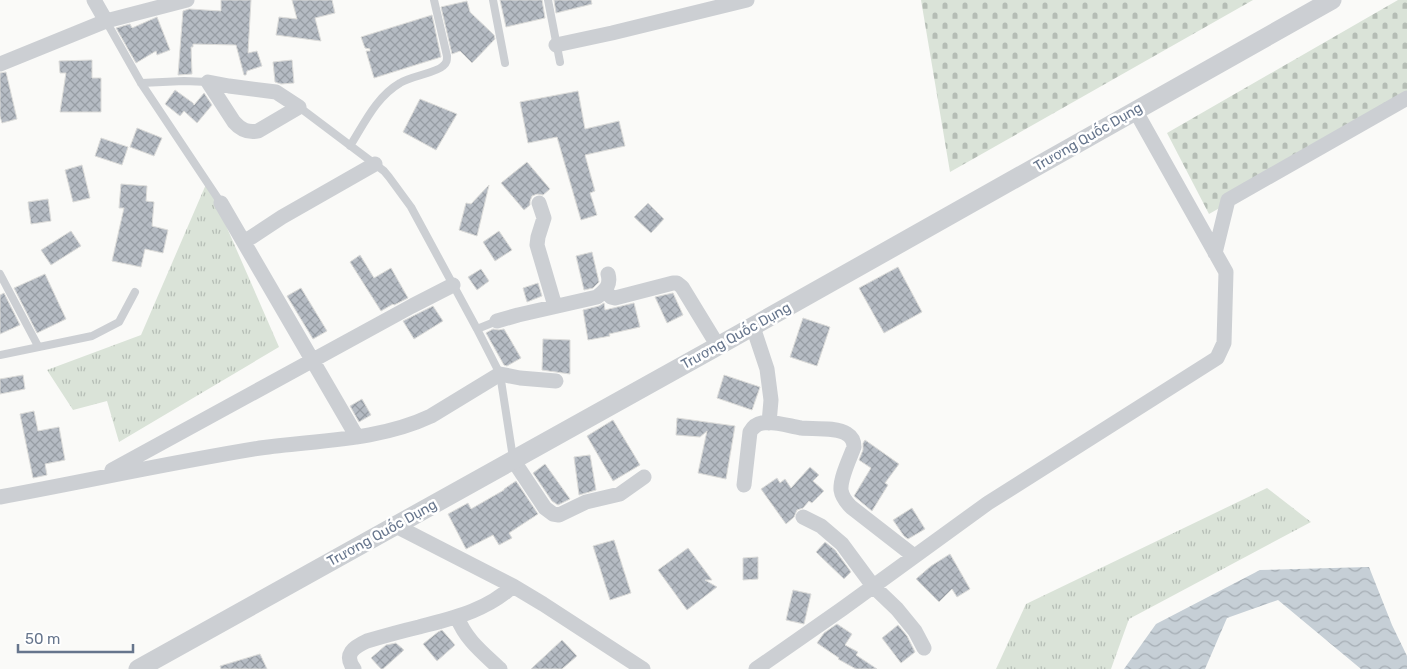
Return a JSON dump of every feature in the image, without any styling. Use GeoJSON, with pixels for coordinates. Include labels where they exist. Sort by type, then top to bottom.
{"type":"FeatureCollection","features":[{"type":"Feature","properties":{"kind":"street"},"geometry":{"type":"LineString","coordinates":[[94,0],[106,21]]}},
{"type":"Feature","properties":{"kind":"street"},"geometry":{"type":"LineString","coordinates":[[0,64],[106,21],[187,0]]}},
{"type":"Feature","properties":{"kind":"street"},"geometry":{"type":"LineString","coordinates":[[556,45],[612,33],[691,7],[746,0]]}},
{"type":"Feature","properties":{"kind":"street","name":"Trương Quốc Dụng"},"geometry":{"type":"LineString","coordinates":[[138,669],[753,327],[1332,0]]}},
{"type":"Feature","properties":{"kind":"street"},"geometry":{"type":"LineString","coordinates":[[208,82],[276,92],[299,108],[258,130],[252,132],[245,131],[234,122],[208,82]]}},
{"type":"Feature","properties":{"kind":"street"},"geometry":{"type":"LineString","coordinates":[[1215,253],[1228,200],[1407,98]]}},
{"type":"Feature","properties":{"kind":"street"},"geometry":{"type":"LineString","coordinates":[[756,669],[988,503],[1217,358],[1224,343],[1226,272],[1135,110]]}},
{"type":"Feature","properties":{"kind":"street"},"geometry":{"type":"LineString","coordinates":[[244,242],[282,217],[375,164]]}},
{"type":"Feature","properties":{"kind":"street"},"geometry":{"type":"LineString","coordinates":[[221,203],[357,437]]}},
{"type":"Feature","properties":{"kind":"street"},"geometry":{"type":"LineString","coordinates":[[539,203],[544,218],[537,245],[555,306]]}},
{"type":"Feature","properties":{"kind":"street"},"geometry":{"type":"LineString","coordinates":[[497,321],[597,297],[609,285],[608,274]]}},
{"type":"Feature","properties":{"kind":"street"},"geometry":{"type":"LineString","coordinates":[[605,291],[610,297],[615,298],[673,283],[677,284],[682,287],[718,346]]}},
{"type":"Feature","properties":{"kind":"street"},"geometry":{"type":"LineString","coordinates":[[96,479],[453,285]]}},
{"type":"Feature","properties":{"kind":"street"},"geometry":{"type":"LineString","coordinates":[[753,327],[767,370],[771,400],[769,423]]}},
{"type":"Feature","properties":{"kind":"street"},"geometry":{"type":"LineString","coordinates":[[0,496],[262,448],[357,437],[390,431],[431,416],[500,374],[556,381]]}},
{"type":"Feature","properties":{"kind":"street"},"geometry":{"type":"LineString","coordinates":[[744,485],[750,432],[754,426],[769,423],[834,430],[848,434],[854,443],[854,447],[841,484],[844,498],[851,507],[914,556]]}},
{"type":"Feature","properties":{"kind":"street"},"geometry":{"type":"LineString","coordinates":[[514,460],[546,508],[553,514],[560,515],[586,502],[620,494],[644,477]]}},
{"type":"Feature","properties":{"kind":"street"},"geometry":{"type":"LineString","coordinates":[[803,517],[821,526],[842,544],[873,586],[897,609],[924,648]]}},
{"type":"Feature","properties":{"kind":"street"},"geometry":{"type":"LineString","coordinates":[[396,526],[513,586],[642,669]]}},
{"type":"Feature","properties":{"kind":"street"},"geometry":{"type":"LineString","coordinates":[[354,669],[349,657],[356,646],[367,641],[457,617],[493,602],[513,586]]}},
{"type":"Feature","properties":{"kind":"street"},"geometry":{"type":"LineString","coordinates":[[457,617],[470,641],[500,669]]}},
{"type":"Feature","properties":{"kind":"lane"},"geometry":{"type":"LineString","coordinates":[[350,146],[374,107],[385,94],[398,84],[441,68],[446,63],[447,56],[434,0]]}},
{"type":"Feature","properties":{"kind":"lane"},"geometry":{"type":"LineString","coordinates":[[493,0],[505,63]]}},
{"type":"Feature","properties":{"kind":"lane"},"geometry":{"type":"LineString","coordinates":[[548,0],[560,62]]}},
{"type":"Feature","properties":{"kind":"lane"},"geometry":{"type":"LineString","coordinates":[[106,21],[141,83],[221,203]]}},
{"type":"Feature","properties":{"kind":"lane"},"geometry":{"type":"LineString","coordinates":[[141,83],[208,82]]}},
{"type":"Feature","properties":{"kind":"lane"},"geometry":{"type":"LineString","coordinates":[[299,108],[375,164],[389,177],[410,207],[500,374],[514,460]]}},
{"type":"Feature","properties":{"kind":"lane"},"geometry":{"type":"LineString","coordinates":[[0,274],[38,346]]}},
{"type":"Feature","properties":{"kind":"lane"},"geometry":{"type":"LineString","coordinates":[[0,355],[92,336],[119,322],[136,292]]}},
{"type":"Feature","properties":{"kind":"lane"},"geometry":{"type":"LineString","coordinates":[[477,329],[497,321]]}},
{"type":"Feature","properties":{"kind":"green space"},"geometry":{"type":"Polygon","coordinates":[[[921,0],[1253,0],[950,172],[921,0]]]}},
{"type":"Feature","properties":{"kind":"green space"},"geometry":{"type":"Polygon","coordinates":[[[1398,0],[1407,0],[1407,102],[1209,214],[1167,133],[1398,0]]]}},
{"type":"Feature","properties":{"kind":"green space"},"geometry":{"type":"Polygon","coordinates":[[[207,182],[279,347],[119,442],[107,401],[73,410],[47,370],[141,335],[207,182]]]}},
{"type":"Feature","properties":{"kind":"green space"},"geometry":{"type":"Polygon","coordinates":[[[1267,488],[1311,522],[1129,619],[1111,669],[996,669],[1026,604],[1267,488]]]}},
{"type":"Feature","properties":{"kind":"water"},"geometry":{"type":"Polygon","coordinates":[[[1369,567],[1392,625],[1407,656],[1407,669],[1361,669],[1278,600],[1227,618],[1205,669],[1124,669],[1156,624],[1260,570],[1369,567]]]}},
{"type":"Feature","properties":{"kind":"building"},"geometry":{"type":"Polygon","coordinates":[[[221,0],[251,0],[248,53],[257,51],[262,66],[247,71],[246,75],[244,75],[236,45],[193,44],[193,47],[191,47],[192,74],[178,75],[183,11],[189,9],[221,11],[221,0]]]}},
{"type":"Feature","properties":{"kind":"building"},"geometry":{"type":"Polygon","coordinates":[[[292,0],[332,0],[335,13],[315,18],[321,41],[276,35],[279,17],[297,19],[292,0]]]}},
{"type":"Feature","properties":{"kind":"building"},"geometry":{"type":"Polygon","coordinates":[[[500,0],[542,0],[545,18],[506,27],[500,0]]]}},
{"type":"Feature","properties":{"kind":"building"},"geometry":{"type":"Polygon","coordinates":[[[554,0],[591,0],[592,4],[556,13],[554,0]]]}},
{"type":"Feature","properties":{"kind":"building"},"geometry":{"type":"Polygon","coordinates":[[[467,1],[470,12],[494,35],[495,39],[472,63],[460,51],[452,54],[441,7],[467,1]]]}},
{"type":"Feature","properties":{"kind":"building"},"geometry":{"type":"Polygon","coordinates":[[[432,15],[441,57],[374,78],[366,51],[370,51],[370,49],[365,48],[361,37],[432,15]]]}},
{"type":"Feature","properties":{"kind":"building"},"geometry":{"type":"Polygon","coordinates":[[[157,17],[170,50],[157,55],[156,51],[136,63],[116,28],[130,24],[132,28],[157,17]]]}},
{"type":"Feature","properties":{"kind":"building"},"geometry":{"type":"Polygon","coordinates":[[[92,60],[92,78],[101,78],[101,112],[60,112],[66,73],[60,73],[59,61],[92,60]]]}},
{"type":"Feature","properties":{"kind":"building"},"geometry":{"type":"Polygon","coordinates":[[[292,60],[294,83],[281,84],[275,82],[273,62],[292,60]]]}},
{"type":"Feature","properties":{"kind":"building"},"geometry":{"type":"Polygon","coordinates":[[[6,72],[17,119],[2,123],[0,116],[0,73],[6,72]]]}},
{"type":"Feature","properties":{"kind":"building"},"geometry":{"type":"Polygon","coordinates":[[[175,90],[194,105],[204,93],[212,105],[197,123],[184,111],[180,116],[165,104],[175,90]]]}},
{"type":"Feature","properties":{"kind":"building"},"geometry":{"type":"Polygon","coordinates":[[[578,91],[585,129],[619,121],[625,146],[585,155],[595,191],[590,193],[597,215],[581,220],[557,137],[528,143],[520,102],[578,91]]]}},
{"type":"Feature","properties":{"kind":"building"},"geometry":{"type":"Polygon","coordinates":[[[420,99],[457,114],[436,150],[403,132],[420,99]]]}},
{"type":"Feature","properties":{"kind":"building"},"geometry":{"type":"Polygon","coordinates":[[[137,128],[162,138],[154,156],[130,147],[137,128]]]}},
{"type":"Feature","properties":{"kind":"building"},"geometry":{"type":"Polygon","coordinates":[[[101,138],[128,147],[122,165],[95,156],[101,138]]]}},
{"type":"Feature","properties":{"kind":"building"},"geometry":{"type":"Polygon","coordinates":[[[527,162],[550,189],[543,195],[537,194],[532,196],[530,205],[524,210],[501,183],[527,162]]]}},
{"type":"Feature","properties":{"kind":"building"},"geometry":{"type":"Polygon","coordinates":[[[82,165],[90,198],[73,202],[65,170],[82,165]]]}},
{"type":"Feature","properties":{"kind":"building"},"geometry":{"type":"Polygon","coordinates":[[[121,184],[147,186],[146,201],[154,202],[152,226],[168,230],[163,253],[145,249],[141,267],[112,261],[124,208],[119,208],[121,184]]]}},
{"type":"Feature","properties":{"kind":"building"},"geometry":{"type":"Polygon","coordinates":[[[489,185],[477,236],[459,230],[466,203],[471,204],[489,185]]]}},
{"type":"Feature","properties":{"kind":"building"},"geometry":{"type":"Polygon","coordinates":[[[48,199],[51,221],[31,224],[28,202],[48,199]]]}},
{"type":"Feature","properties":{"kind":"building"},"geometry":{"type":"Polygon","coordinates":[[[648,203],[664,219],[651,233],[634,217],[648,203]]]}},
{"type":"Feature","properties":{"kind":"building"},"geometry":{"type":"Polygon","coordinates":[[[71,231],[81,246],[51,265],[41,250],[71,231]]]}},
{"type":"Feature","properties":{"kind":"building"},"geometry":{"type":"Polygon","coordinates":[[[499,231],[512,250],[495,261],[483,242],[499,231]]]}},
{"type":"Feature","properties":{"kind":"building"},"geometry":{"type":"Polygon","coordinates":[[[592,252],[599,282],[593,288],[584,290],[576,256],[592,252]]]}},
{"type":"Feature","properties":{"kind":"building"},"geometry":{"type":"Polygon","coordinates":[[[360,255],[374,278],[391,268],[408,298],[381,311],[350,262],[360,255]]]}},
{"type":"Feature","properties":{"kind":"building"},"geometry":{"type":"Polygon","coordinates":[[[898,267],[922,312],[884,333],[859,288],[898,267]]]}},
{"type":"Feature","properties":{"kind":"building"},"geometry":{"type":"Polygon","coordinates":[[[481,269],[489,281],[477,290],[468,277],[481,269]]]}},
{"type":"Feature","properties":{"kind":"building"},"geometry":{"type":"Polygon","coordinates":[[[45,274],[66,319],[37,333],[14,288],[45,274]]]}},
{"type":"Feature","properties":{"kind":"building"},"geometry":{"type":"Polygon","coordinates":[[[538,283],[542,296],[527,302],[523,288],[538,283]]]}},
{"type":"Feature","properties":{"kind":"building"},"geometry":{"type":"Polygon","coordinates":[[[301,288],[327,331],[313,339],[287,296],[301,288]]]}},
{"type":"Feature","properties":{"kind":"building"},"geometry":{"type":"Polygon","coordinates":[[[4,293],[20,325],[0,334],[0,295],[4,293]]]}},
{"type":"Feature","properties":{"kind":"building"},"geometry":{"type":"Polygon","coordinates":[[[673,293],[683,315],[667,323],[655,297],[673,293]]]}},
{"type":"Feature","properties":{"kind":"building"},"geometry":{"type":"Polygon","coordinates":[[[604,303],[605,310],[634,303],[640,327],[588,340],[583,310],[604,303]]]}},
{"type":"Feature","properties":{"kind":"building"},"geometry":{"type":"Polygon","coordinates":[[[433,306],[443,321],[414,339],[403,321],[433,306]]]}},
{"type":"Feature","properties":{"kind":"building"},"geometry":{"type":"Polygon","coordinates":[[[803,318],[830,327],[817,366],[790,357],[803,318]]]}},
{"type":"Feature","properties":{"kind":"building"},"geometry":{"type":"Polygon","coordinates":[[[493,329],[504,329],[521,358],[507,366],[504,365],[486,333],[493,329]]]}},
{"type":"Feature","properties":{"kind":"building"},"geometry":{"type":"Polygon","coordinates":[[[543,339],[570,340],[570,374],[542,370],[543,339]]]}},
{"type":"Feature","properties":{"kind":"building"},"geometry":{"type":"Polygon","coordinates":[[[23,375],[25,389],[0,394],[0,379],[23,375]]]}},
{"type":"Feature","properties":{"kind":"building"},"geometry":{"type":"Polygon","coordinates":[[[724,375],[760,387],[752,410],[717,398],[724,375]]]}},
{"type":"Feature","properties":{"kind":"building"},"geometry":{"type":"Polygon","coordinates":[[[362,399],[371,415],[359,422],[350,406],[362,399]]]}},
{"type":"Feature","properties":{"kind":"building"},"geometry":{"type":"Polygon","coordinates":[[[34,411],[38,431],[59,427],[65,460],[45,464],[47,475],[33,478],[20,414],[34,411]]]}},
{"type":"Feature","properties":{"kind":"building"},"geometry":{"type":"Polygon","coordinates":[[[677,418],[735,426],[726,479],[698,473],[707,431],[700,437],[676,435],[677,418]]]}},
{"type":"Feature","properties":{"kind":"building"},"geometry":{"type":"Polygon","coordinates":[[[613,420],[640,465],[613,481],[587,436],[613,420]]]}},
{"type":"Feature","properties":{"kind":"building"},"geometry":{"type":"Polygon","coordinates":[[[865,440],[899,464],[885,483],[888,485],[872,511],[854,496],[871,468],[859,460],[865,440]]]}},
{"type":"Feature","properties":{"kind":"building"},"geometry":{"type":"Polygon","coordinates":[[[590,455],[596,490],[579,495],[574,457],[590,455]]]}},
{"type":"Feature","properties":{"kind":"building"},"geometry":{"type":"Polygon","coordinates":[[[545,464],[570,499],[558,505],[552,501],[533,473],[545,464]]]}},
{"type":"Feature","properties":{"kind":"building"},"geometry":{"type":"Polygon","coordinates":[[[810,467],[819,475],[813,481],[824,491],[812,503],[809,501],[803,508],[797,510],[794,517],[786,524],[761,489],[777,478],[780,483],[785,479],[791,488],[810,467]]]}},
{"type":"Feature","properties":{"kind":"building"},"geometry":{"type":"Polygon","coordinates":[[[516,481],[538,514],[509,533],[512,538],[499,545],[493,535],[466,549],[448,514],[468,503],[471,509],[516,481]]]}},
{"type":"Feature","properties":{"kind":"building"},"geometry":{"type":"Polygon","coordinates":[[[912,508],[925,529],[908,539],[893,520],[912,508]]]}},
{"type":"Feature","properties":{"kind":"building"},"geometry":{"type":"Polygon","coordinates":[[[614,540],[631,593],[610,600],[593,546],[614,540]]]}},
{"type":"Feature","properties":{"kind":"building"},"geometry":{"type":"Polygon","coordinates":[[[825,542],[835,550],[851,572],[844,579],[816,552],[825,542]]]}},
{"type":"Feature","properties":{"kind":"building"},"geometry":{"type":"Polygon","coordinates":[[[688,548],[712,580],[705,580],[717,587],[687,610],[658,570],[688,548]]]}},
{"type":"Feature","properties":{"kind":"building"},"geometry":{"type":"Polygon","coordinates":[[[950,554],[970,589],[957,597],[952,589],[939,602],[916,579],[931,566],[950,554]]]}},
{"type":"Feature","properties":{"kind":"building"},"geometry":{"type":"Polygon","coordinates":[[[758,557],[758,579],[743,580],[743,558],[758,557]]]}},
{"type":"Feature","properties":{"kind":"building"},"geometry":{"type":"Polygon","coordinates":[[[793,590],[811,594],[804,624],[786,620],[793,590]]]}},
{"type":"Feature","properties":{"kind":"building"},"geometry":{"type":"Polygon","coordinates":[[[837,624],[852,634],[845,645],[858,652],[856,655],[877,669],[856,669],[838,659],[817,643],[824,633],[837,624]]]}},
{"type":"Feature","properties":{"kind":"building"},"geometry":{"type":"Polygon","coordinates":[[[898,625],[907,636],[915,652],[901,663],[882,638],[898,625]]]}},
{"type":"Feature","properties":{"kind":"building"},"geometry":{"type":"Polygon","coordinates":[[[442,630],[455,645],[437,661],[423,644],[442,630]]]}},
{"type":"Feature","properties":{"kind":"building"},"geometry":{"type":"Polygon","coordinates":[[[562,640],[577,656],[562,669],[531,669],[562,640]]]}},
{"type":"Feature","properties":{"kind":"building"},"geometry":{"type":"Polygon","coordinates":[[[396,643],[404,650],[381,669],[371,658],[386,645],[396,643]]]}},
{"type":"Feature","properties":{"kind":"building"},"geometry":{"type":"Polygon","coordinates":[[[260,654],[267,669],[221,669],[220,666],[260,654]]]}}]}
